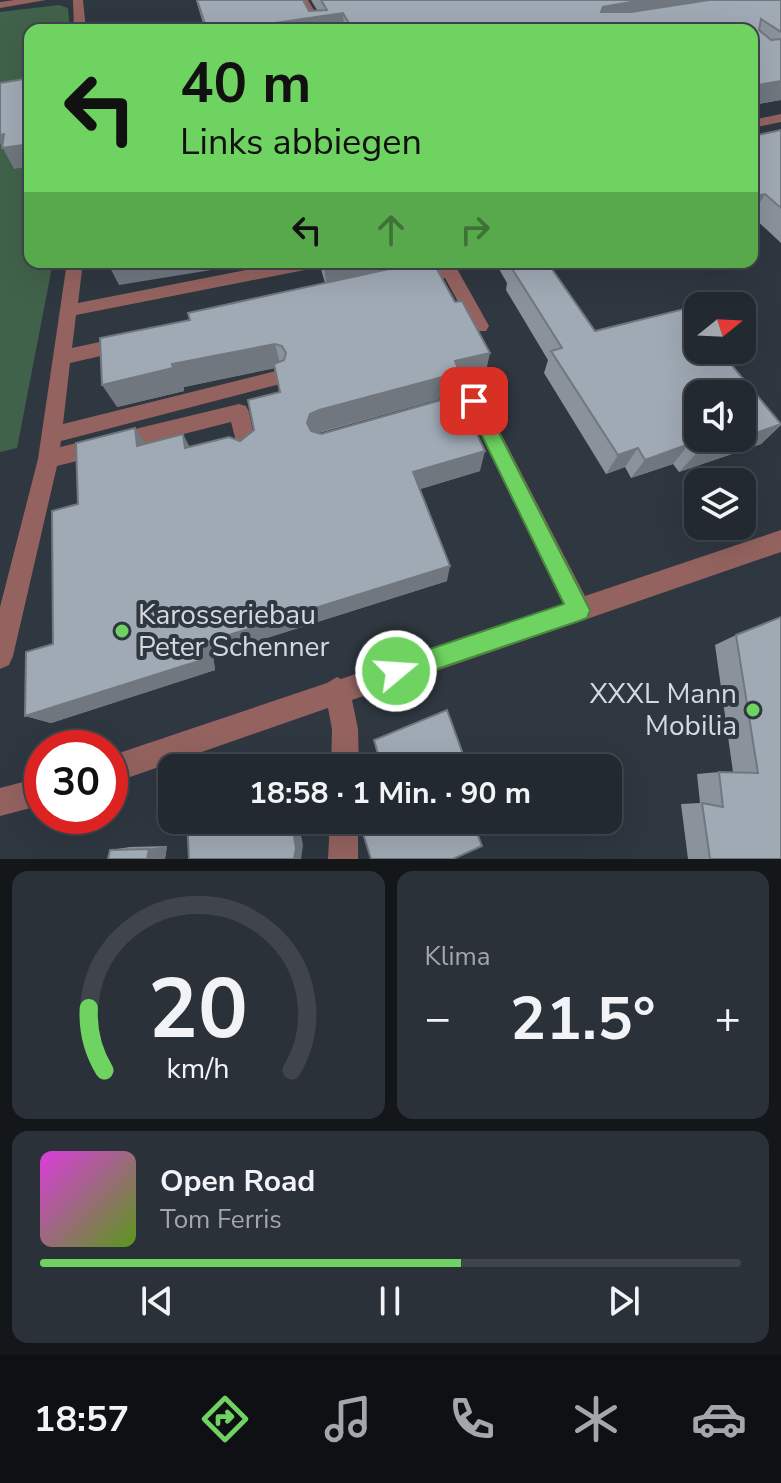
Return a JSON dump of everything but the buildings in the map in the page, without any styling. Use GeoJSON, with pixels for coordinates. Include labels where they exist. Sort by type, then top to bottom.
{"type":"FeatureCollection","features":[{"type":"Feature","properties":{"kind":"street"},"geometry":{"type":"LineString","coordinates":[[0,5],[41,0]]}},
{"type":"Feature","properties":{"kind":"street"},"geometry":{"type":"LineString","coordinates":[[78,0],[80,24]]}},
{"type":"Feature","properties":{"kind":"street"},"geometry":{"type":"LineString","coordinates":[[303,0],[317,24]]}},
{"type":"Feature","properties":{"kind":"street"},"geometry":{"type":"LineString","coordinates":[[758,123],[781,118]]}},
{"type":"Feature","properties":{"kind":"street"},"geometry":{"type":"LineString","coordinates":[[0,656],[48,459],[74,268]]}},
{"type":"Feature","properties":{"kind":"street"},"geometry":{"type":"LineString","coordinates":[[67,311],[285,268]]}},
{"type":"Feature","properties":{"kind":"street"},"geometry":{"type":"LineString","coordinates":[[388,285],[450,271],[480,326]]}},
{"type":"Feature","properties":{"kind":"street"},"geometry":{"type":"LineString","coordinates":[[61,358],[139,340]]}},
{"type":"Feature","properties":{"kind":"street"},"geometry":{"type":"LineString","coordinates":[[51,435],[280,377]]}},
{"type":"Feature","properties":{"kind":"street"},"geometry":{"type":"LineString","coordinates":[[414,418],[474,401],[579,610]]}},
{"type":"Feature","properties":{"kind":"street"},"geometry":{"type":"LineString","coordinates":[[48,459],[239,412],[247,450]]}},
{"type":"Feature","properties":{"kind":"street"},"geometry":{"type":"LineString","coordinates":[[128,764],[781,541]]}},
{"type":"Feature","properties":{"kind":"street"},"geometry":{"type":"LineString","coordinates":[[337,690],[345,729],[345,754]]}},
{"type":"Feature","properties":{"kind":"street"},"geometry":{"type":"LineString","coordinates":[[0,802],[24,796]]}},
{"type":"Feature","properties":{"kind":"street"},"geometry":{"type":"LineString","coordinates":[[343,859],[344,834]]}},
{"type":"Feature","properties":{"kind":"green space"},"geometry":{"type":"Polygon","coordinates":[[[59,5],[68,8],[69,24],[24,24],[24,268],[52,268],[17,448],[0,452],[0,12],[59,5]]]}},
{"type":"Feature","properties":{"kind":"place","name":"Karosseriebau Peter Schenner"},"geometry":{"type":"Point","coordinates":[122,631]}},
{"type":"Feature","properties":{"kind":"place","name":"XXXL Mann Mobilia"},"geometry":{"type":"Point","coordinates":[753,710]}},
{"type":"Feature","properties":{"kind":"route"},"geometry":{"type":"LineString","coordinates":[[396,671],[579,610],[474,401]]}}]}
